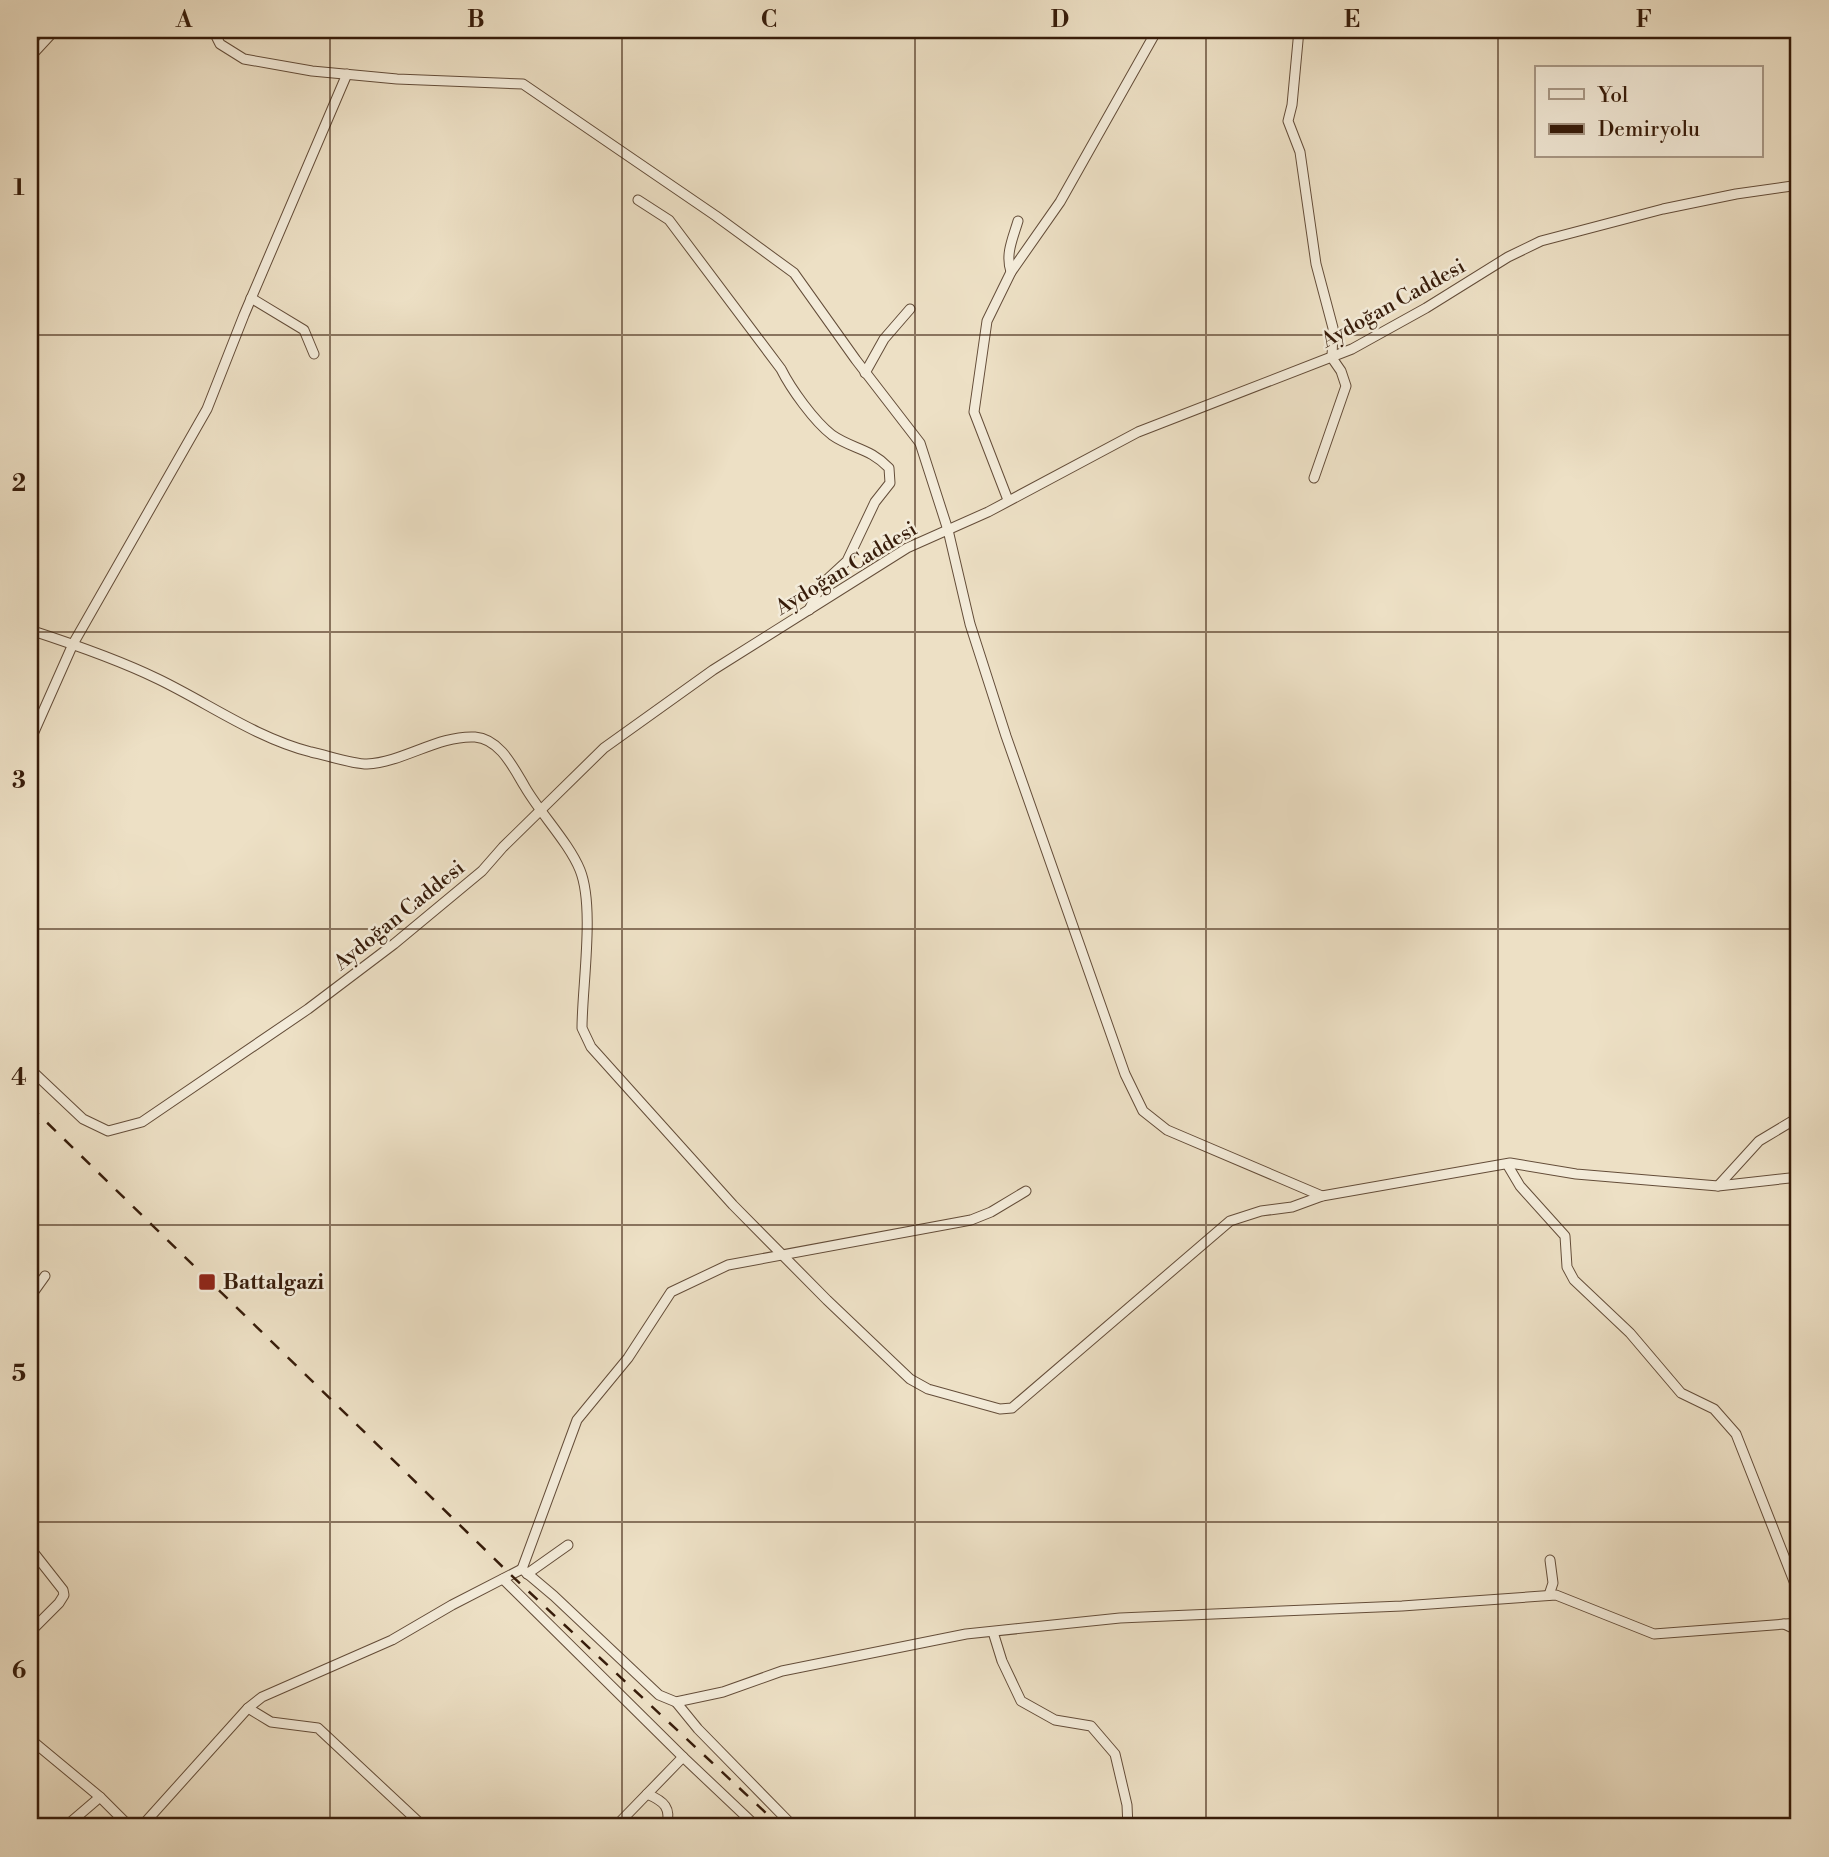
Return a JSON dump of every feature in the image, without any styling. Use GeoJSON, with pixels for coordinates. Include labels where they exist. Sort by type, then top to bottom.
{"type":"FeatureCollection","features":[{"type":"Feature","properties":{"kind":"street"},"geometry":{"type":"LineString","coordinates":[[30,57],[55,30]]}},
{"type":"Feature","properties":{"kind":"street"},"geometry":{"type":"LineString","coordinates":[[213,30],[220,44],[244,59],[397,79],[523,85],[706,209],[794,273],[865,373],[920,443],[948,530],[970,624],[1006,736],[1121,1062],[1143,1111],[1167,1130],[1322,1196]]}},
{"type":"Feature","properties":{"kind":"street"},"geometry":{"type":"LineString","coordinates":[[1008,500],[974,412],[987,321],[1011,272],[1060,202],[1157,30]]}},
{"type":"Feature","properties":{"kind":"street"},"geometry":{"type":"LineString","coordinates":[[1299,30],[1293,105],[1288,121],[1300,152],[1316,264],[1333,328],[1332,358],[1341,371],[1346,386],[1314,478]]}},
{"type":"Feature","properties":{"kind":"street"},"geometry":{"type":"LineString","coordinates":[[30,741],[73,644],[207,409],[251,298],[347,74]]}},
{"type":"Feature","properties":{"kind":"street","name":"Aydoğan Caddesi"},"geometry":{"type":"LineString","coordinates":[[30,1069],[83,1119],[108,1131],[142,1122],[308,1009],[394,944],[482,871],[604,748],[713,670],[907,548],[1008,500],[1138,432],[1352,349],[1426,308],[1508,257],[1541,242],[1663,209],[1799,184]]}},
{"type":"Feature","properties":{"kind":"street"},"geometry":{"type":"LineString","coordinates":[[638,200],[669,220],[781,369],[791,390],[832,435],[878,457],[890,468],[890,483],[875,502],[848,561],[821,585],[808,611]]}},
{"type":"Feature","properties":{"kind":"street"},"geometry":{"type":"LineString","coordinates":[[1011,272],[1007,262],[1018,221]]}},
{"type":"Feature","properties":{"kind":"street"},"geometry":{"type":"LineString","coordinates":[[251,298],[304,330],[314,354]]}},
{"type":"Feature","properties":{"kind":"street"},"geometry":{"type":"LineString","coordinates":[[865,373],[884,339],[910,309]]}},
{"type":"Feature","properties":{"kind":"street"},"geometry":{"type":"LineString","coordinates":[[30,630],[158,678],[251,728],[307,751],[366,764],[401,757],[460,737],[478,737],[491,741],[510,761],[539,811],[580,870],[586,899],[582,1028],[591,1047],[733,1205],[827,1300],[911,1379],[928,1390],[1000,1409],[1012,1408],[1230,1222],[1261,1211],[1292,1207],[1322,1196],[1507,1164],[1576,1174],[1718,1186],[1799,1177]]}},
{"type":"Feature","properties":{"kind":"street"},"geometry":{"type":"LineString","coordinates":[[1718,1186],[1759,1141],[1799,1117]]}},
{"type":"Feature","properties":{"kind":"street"},"geometry":{"type":"LineString","coordinates":[[1507,1164],[1520,1186],[1565,1236],[1567,1267],[1574,1280],[1630,1333],[1681,1393],[1714,1409],[1736,1434],[1799,1594]]}},
{"type":"Feature","properties":{"kind":"street"},"geometry":{"type":"LineString","coordinates":[[524,1572],[577,1420],[628,1358],[671,1292],[728,1265],[971,1220],[991,1212],[1026,1191]]}},
{"type":"Feature","properties":{"kind":"street"},"geometry":{"type":"LineString","coordinates":[[30,1297],[46,1276]]}},
{"type":"Feature","properties":{"kind":"street"},"geometry":{"type":"LineString","coordinates":[[141,1827],[248,1707],[262,1697],[392,1640],[452,1605],[503,1579],[524,1572],[568,1545]]}},
{"type":"Feature","properties":{"kind":"street"},"geometry":{"type":"LineString","coordinates":[[30,1548],[63,1590],[64,1595],[59,1604],[30,1632]]}},
{"type":"Feature","properties":{"kind":"street"},"geometry":{"type":"LineString","coordinates":[[1549,1595],[1553,1583],[1550,1560]]}},
{"type":"Feature","properties":{"kind":"street"},"geometry":{"type":"LineString","coordinates":[[524,1572],[659,1695],[676,1702],[698,1729],[794,1827]]}},
{"type":"Feature","properties":{"kind":"street"},"geometry":{"type":"LineString","coordinates":[[503,1579],[757,1827]]}},
{"type":"Feature","properties":{"kind":"street"},"geometry":{"type":"LineString","coordinates":[[676,1702],[723,1692],[782,1671],[966,1634],[1120,1618],[1402,1606],[1556,1595],[1654,1633],[1780,1622],[1799,1623]]}},
{"type":"Feature","properties":{"kind":"street"},"geometry":{"type":"LineString","coordinates":[[1780,1622],[1799,1631]]}},
{"type":"Feature","properties":{"kind":"street"},"geometry":{"type":"LineString","coordinates":[[993,1632],[1002,1661],[1021,1701],[1055,1720],[1091,1726],[1115,1754],[1127,1805],[1128,1827]]}},
{"type":"Feature","properties":{"kind":"street"},"geometry":{"type":"LineString","coordinates":[[248,1707],[271,1722],[318,1728],[424,1827]]}},
{"type":"Feature","properties":{"kind":"street"},"geometry":{"type":"LineString","coordinates":[[30,1739],[100,1797],[130,1827]]}},
{"type":"Feature","properties":{"kind":"street"},"geometry":{"type":"LineString","coordinates":[[615,1827],[683,1757]]}},
{"type":"Feature","properties":{"kind":"street"},"geometry":{"type":"LineString","coordinates":[[647,1794],[661,1799],[668,1808],[666,1827]]}},
{"type":"Feature","properties":{"kind":"street"},"geometry":{"type":"LineString","coordinates":[[65,1827],[100,1797]]}},
{"type":"Feature","properties":{"kind":"street"},"geometry":{"type":"LineString","coordinates":[[30,1822],[37,1827]]}},
{"type":"Feature","properties":{"kind":"railway"},"geometry":{"type":"LineString","coordinates":[[30,1106],[511,1575],[781,1827]]}},
{"type":"Feature","properties":{"kind":"place","name":"Battalgazi"},"geometry":{"type":"Point","coordinates":[207,1282]}}]}
